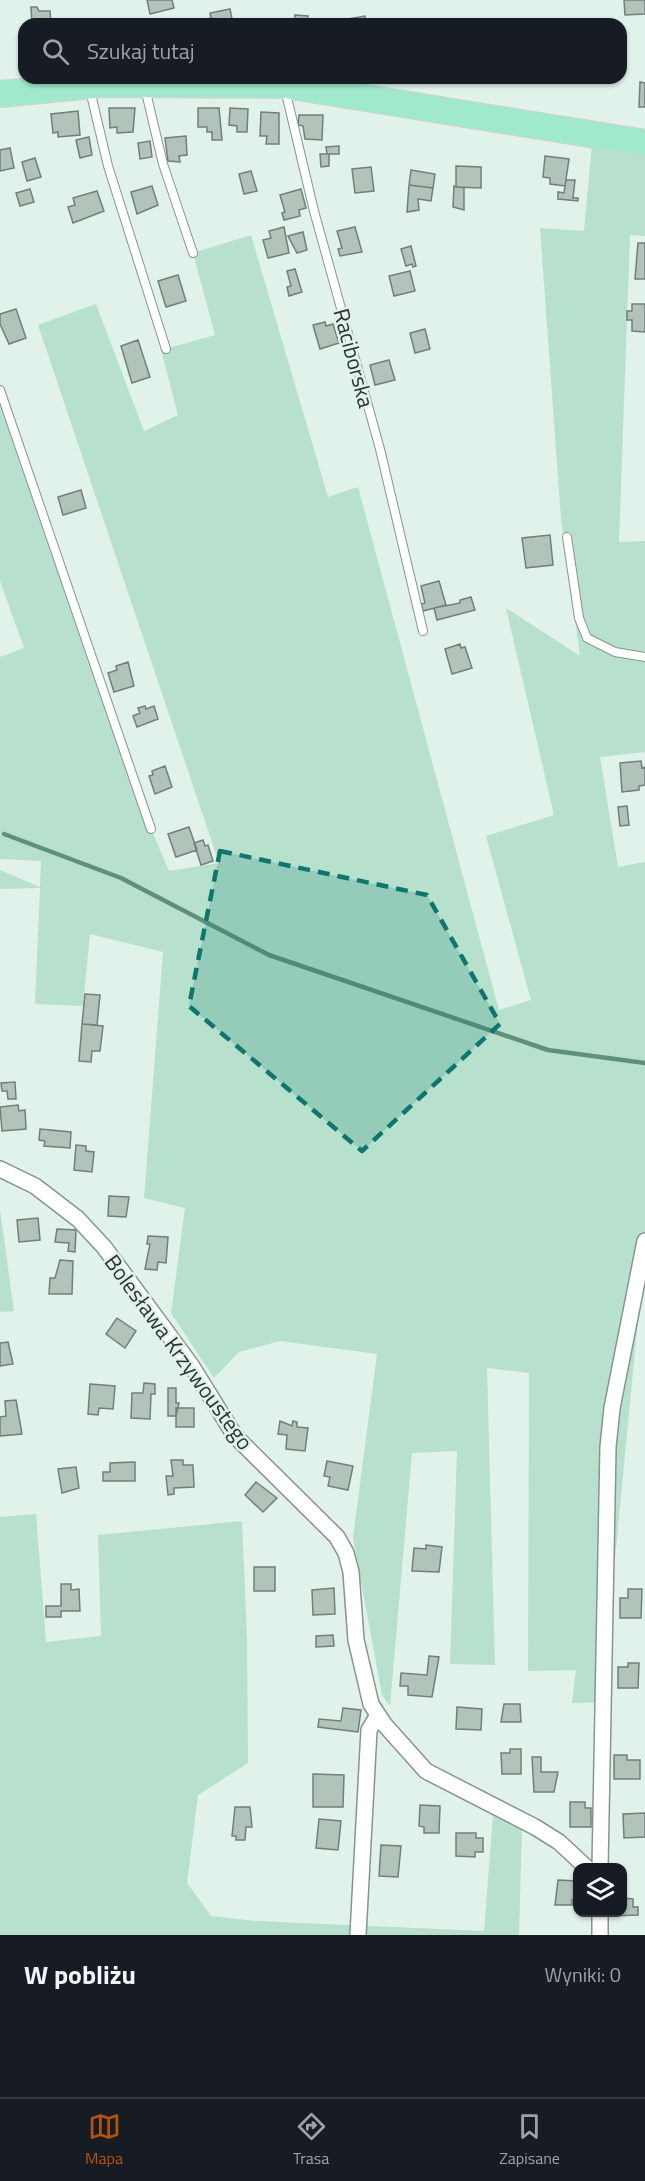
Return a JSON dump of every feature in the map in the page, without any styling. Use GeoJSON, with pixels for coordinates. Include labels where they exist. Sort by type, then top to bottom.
{"type":"FeatureCollection","features":[{"type":"Feature","properties":{"kind":"main road"},"geometry":{"type":"LineString","coordinates":[[0,94],[88,85],[285,85],[645,144]]}},
{"type":"Feature","properties":{"kind":"street","name":"Bolesława Krzywoustego"},"geometry":{"type":"LineString","coordinates":[[0,1169],[35,1186],[78,1219],[104,1247],[191,1365],[235,1436],[337,1537],[346,1553],[351,1572],[356,1640],[371,1704],[378,1715],[426,1771],[543,1832],[559,1842],[582,1863]]}},
{"type":"Feature","properties":{"kind":"street"},"geometry":{"type":"LineString","coordinates":[[600,1863],[608,1447],[612,1408],[645,1241]]}},
{"type":"Feature","properties":{"kind":"street"},"geometry":{"type":"LineString","coordinates":[[358,1935],[369,1730],[378,1715]]}},
{"type":"Feature","properties":{"kind":"street"},"geometry":{"type":"LineString","coordinates":[[600,1917],[600,1935]]}},
{"type":"Feature","properties":{"kind":"lane"},"geometry":{"type":"LineString","coordinates":[[145,84],[163,164],[193,253]]}},
{"type":"Feature","properties":{"kind":"lane"},"geometry":{"type":"LineString","coordinates":[[88,85],[108,166],[166,349]]}},
{"type":"Feature","properties":{"kind":"lane","name":"Raciborska"},"geometry":{"type":"LineString","coordinates":[[285,85],[285,98],[380,450],[423,631]]}},
{"type":"Feature","properties":{"kind":"lane"},"geometry":{"type":"LineString","coordinates":[[0,390],[151,829]]}},
{"type":"Feature","properties":{"kind":"lane"},"geometry":{"type":"LineString","coordinates":[[567,537],[579,618],[587,638],[615,652],[645,657]]}},
{"type":"Feature","properties":{"kind":"highlighted area"},"geometry":{"type":"Polygon","coordinates":[[[220,851],[427,895],[500,1024],[362,1151],[189,1006],[220,851]]]}},
{"type":"Feature","properties":{"kind":"green space"},"geometry":{"type":"Polygon","coordinates":[[[593,134],[645,143],[645,236],[630,235],[619,542],[645,541],[645,752],[600,757],[618,867],[645,862],[645,1282],[638,1320],[614,1569],[612,1702],[572,1703],[576,1670],[528,1671],[529,1373],[487,1368],[495,1665],[450,1664],[457,1451],[412,1453],[390,1706],[382,1695],[353,1538],[377,1354],[280,1341],[239,1352],[214,1378],[171,1313],[185,1208],[144,1198],[163,952],[90,934],[83,1006],[35,1004],[40,888],[0,889],[0,870],[40,887],[41,861],[0,859],[0,657],[24,648],[0,581],[0,390],[151,829],[169,871],[219,863],[38,325],[96,304],[144,431],[178,415],[161,350],[215,335],[193,253],[251,235],[328,497],[358,487],[499,1010],[531,1000],[486,836],[554,815],[506,608],[580,656],[561,519],[540,228],[584,231],[593,134]]]}},
{"type":"Feature","properties":{"kind":"green space"},"geometry":{"type":"Polygon","coordinates":[[[0,1210],[14,1311],[0,1312],[0,1210]]]}},
{"type":"Feature","properties":{"kind":"green space"},"geometry":{"type":"Polygon","coordinates":[[[36,1514],[46,1642],[101,1636],[98,1535],[242,1521],[247,1638],[248,1763],[198,1795],[187,1883],[211,1916],[256,1921],[484,1931],[493,1816],[522,1830],[519,1935],[0,1935],[0,1517],[36,1514]]]}},
{"type":"Feature","properties":{"kind":"building"},"geometry":{"type":"Polygon","coordinates":[[[147,0],[172,0],[174,8],[150,14],[147,0]]]}},
{"type":"Feature","properties":{"kind":"building"},"geometry":{"type":"Polygon","coordinates":[[[624,0],[645,0],[645,14],[625,15],[624,0]]]}},
{"type":"Feature","properties":{"kind":"building"},"geometry":{"type":"Polygon","coordinates":[[[31,7],[37,7],[39,11],[50,11],[51,18],[32,18],[31,7]]]}},
{"type":"Feature","properties":{"kind":"building"},"geometry":{"type":"Polygon","coordinates":[[[230,9],[232,18],[211,18],[210,13],[230,9]]]}},
{"type":"Feature","properties":{"kind":"building"},"geometry":{"type":"Polygon","coordinates":[[[295,15],[308,16],[308,18],[295,18],[295,15]]]}},
{"type":"Feature","properties":{"kind":"building"},"geometry":{"type":"Polygon","coordinates":[[[640,82],[645,83],[645,107],[639,107],[640,82]]]}},
{"type":"Feature","properties":{"kind":"building"},"geometry":{"type":"Polygon","coordinates":[[[109,108],[135,108],[133,132],[117,133],[117,127],[110,128],[109,108]]]}},
{"type":"Feature","properties":{"kind":"building"},"geometry":{"type":"Polygon","coordinates":[[[198,108],[219,108],[222,140],[212,140],[212,132],[207,132],[207,127],[198,127],[198,108]]]}},
{"type":"Feature","properties":{"kind":"building"},"geometry":{"type":"Polygon","coordinates":[[[230,108],[248,109],[247,132],[237,132],[237,126],[229,125],[230,108]]]}},
{"type":"Feature","properties":{"kind":"building"},"geometry":{"type":"Polygon","coordinates":[[[78,111],[80,135],[58,137],[58,132],[53,133],[51,114],[78,111]]]}},
{"type":"Feature","properties":{"kind":"building"},"geometry":{"type":"Polygon","coordinates":[[[261,112],[279,113],[279,144],[266,144],[267,136],[260,136],[261,112]]]}},
{"type":"Feature","properties":{"kind":"building"},"geometry":{"type":"Polygon","coordinates":[[[299,115],[323,115],[322,140],[305,139],[303,126],[298,125],[299,115]]]}},
{"type":"Feature","properties":{"kind":"building"},"geometry":{"type":"Polygon","coordinates":[[[186,136],[187,155],[179,156],[180,162],[168,161],[165,138],[186,136]]]}},
{"type":"Feature","properties":{"kind":"building"},"geometry":{"type":"Polygon","coordinates":[[[89,137],[92,155],[80,158],[76,140],[89,137]]]}},
{"type":"Feature","properties":{"kind":"building"},"geometry":{"type":"Polygon","coordinates":[[[150,141],[152,157],[140,159],[138,143],[150,141]]]}},
{"type":"Feature","properties":{"kind":"building"},"geometry":{"type":"Polygon","coordinates":[[[339,146],[339,154],[329,154],[329,166],[321,167],[320,154],[327,154],[326,147],[339,146]]]}},
{"type":"Feature","properties":{"kind":"building"},"geometry":{"type":"Polygon","coordinates":[[[10,148],[14,168],[0,171],[0,150],[10,148]]]}},
{"type":"Feature","properties":{"kind":"building"},"geometry":{"type":"Polygon","coordinates":[[[545,156],[569,159],[565,186],[550,184],[550,178],[543,177],[545,156]]]}},
{"type":"Feature","properties":{"kind":"building"},"geometry":{"type":"Polygon","coordinates":[[[35,158],[41,177],[27,181],[22,162],[35,158]]]}},
{"type":"Feature","properties":{"kind":"building"},"geometry":{"type":"Polygon","coordinates":[[[456,166],[481,167],[481,188],[456,187],[456,166]]]}},
{"type":"Feature","properties":{"kind":"building"},"geometry":{"type":"Polygon","coordinates":[[[371,167],[374,191],[355,193],[352,169],[371,167]]]}},
{"type":"Feature","properties":{"kind":"building"},"geometry":{"type":"Polygon","coordinates":[[[411,170],[435,174],[433,188],[409,185],[411,170]]]}},
{"type":"Feature","properties":{"kind":"building"},"geometry":{"type":"Polygon","coordinates":[[[251,171],[257,191],[244,194],[239,174],[251,171]]]}},
{"type":"Feature","properties":{"kind":"building"},"geometry":{"type":"Polygon","coordinates":[[[566,180],[575,180],[573,198],[578,198],[578,201],[558,199],[558,192],[564,193],[566,180]]]}},
{"type":"Feature","properties":{"kind":"building"},"geometry":{"type":"Polygon","coordinates":[[[409,185],[433,188],[431,201],[418,199],[419,210],[407,212],[409,185]]]}},
{"type":"Feature","properties":{"kind":"building"},"geometry":{"type":"Polygon","coordinates":[[[152,186],[158,205],[137,214],[131,192],[152,186]]]}},
{"type":"Feature","properties":{"kind":"building"},"geometry":{"type":"Polygon","coordinates":[[[454,186],[464,188],[464,210],[453,207],[454,186]]]}},
{"type":"Feature","properties":{"kind":"building"},"geometry":{"type":"Polygon","coordinates":[[[30,189],[34,202],[20,206],[16,193],[30,189]]]}},
{"type":"Feature","properties":{"kind":"building"},"geometry":{"type":"Polygon","coordinates":[[[301,189],[306,208],[299,210],[300,216],[284,220],[282,213],[285,212],[280,195],[301,189]]]}},
{"type":"Feature","properties":{"kind":"building"},"geometry":{"type":"Polygon","coordinates":[[[97,191],[104,211],[73,223],[68,207],[75,205],[73,198],[97,191]]]}},
{"type":"Feature","properties":{"kind":"building"},"geometry":{"type":"Polygon","coordinates":[[[284,227],[289,253],[268,258],[263,240],[271,238],[269,231],[284,227]]]}},
{"type":"Feature","properties":{"kind":"building"},"geometry":{"type":"Polygon","coordinates":[[[355,227],[362,252],[340,256],[338,249],[342,248],[337,231],[355,227]]]}},
{"type":"Feature","properties":{"kind":"building"},"geometry":{"type":"Polygon","coordinates":[[[303,232],[307,250],[297,253],[288,236],[303,232]]]}},
{"type":"Feature","properties":{"kind":"building"},"geometry":{"type":"Polygon","coordinates":[[[638,243],[645,243],[645,279],[635,279],[638,243]]]}},
{"type":"Feature","properties":{"kind":"building"},"geometry":{"type":"Polygon","coordinates":[[[411,246],[416,266],[413,267],[412,264],[406,266],[401,249],[411,246]]]}},
{"type":"Feature","properties":{"kind":"building"},"geometry":{"type":"Polygon","coordinates":[[[295,269],[302,292],[289,296],[287,287],[291,286],[287,271],[295,269]]]}},
{"type":"Feature","properties":{"kind":"building"},"geometry":{"type":"Polygon","coordinates":[[[410,271],[415,291],[394,296],[389,276],[410,271]]]}},
{"type":"Feature","properties":{"kind":"building"},"geometry":{"type":"Polygon","coordinates":[[[178,275],[186,301],[166,307],[158,281],[178,275]]]}},
{"type":"Feature","properties":{"kind":"building"},"geometry":{"type":"Polygon","coordinates":[[[632,304],[645,304],[645,332],[632,331],[632,320],[627,320],[627,311],[632,311],[632,304]]]}},
{"type":"Feature","properties":{"kind":"building"},"geometry":{"type":"Polygon","coordinates":[[[16,309],[26,338],[9,344],[0,324],[0,314],[16,309]]]}},
{"type":"Feature","properties":{"kind":"building"},"geometry":{"type":"Polygon","coordinates":[[[325,322],[326,326],[333,324],[339,343],[320,349],[313,325],[325,322]]]}},
{"type":"Feature","properties":{"kind":"building"},"geometry":{"type":"Polygon","coordinates":[[[425,329],[430,349],[415,353],[410,333],[425,329]]]}},
{"type":"Feature","properties":{"kind":"building"},"geometry":{"type":"Polygon","coordinates":[[[138,340],[150,377],[132,383],[121,346],[138,340]]]}},
{"type":"Feature","properties":{"kind":"building"},"geometry":{"type":"Polygon","coordinates":[[[389,360],[395,380],[375,385],[370,365],[389,360]]]}},
{"type":"Feature","properties":{"kind":"building"},"geometry":{"type":"Polygon","coordinates":[[[81,490],[86,508],[63,515],[58,497],[81,490]]]}},
{"type":"Feature","properties":{"kind":"building"},"geometry":{"type":"Polygon","coordinates":[[[550,535],[553,565],[526,568],[522,538],[550,535]]]}},
{"type":"Feature","properties":{"kind":"building"},"geometry":{"type":"Polygon","coordinates":[[[439,581],[446,605],[423,611],[421,604],[425,603],[421,586],[439,581]]]}},
{"type":"Feature","properties":{"kind":"building"},"geometry":{"type":"Polygon","coordinates":[[[471,597],[475,610],[437,620],[434,608],[460,603],[460,600],[471,597]]]}},
{"type":"Feature","properties":{"kind":"building"},"geometry":{"type":"Polygon","coordinates":[[[460,644],[461,648],[465,647],[472,668],[452,674],[445,649],[460,644]]]}},
{"type":"Feature","properties":{"kind":"building"},"geometry":{"type":"Polygon","coordinates":[[[128,662],[134,686],[114,692],[108,673],[117,670],[116,666],[128,662]]]}},
{"type":"Feature","properties":{"kind":"building"},"geometry":{"type":"Polygon","coordinates":[[[145,706],[146,709],[154,706],[158,719],[137,727],[133,716],[140,713],[138,708],[145,706]]]}},
{"type":"Feature","properties":{"kind":"building"},"geometry":{"type":"Polygon","coordinates":[[[641,761],[642,768],[645,767],[645,785],[639,786],[639,790],[622,792],[620,763],[641,761]]]}},
{"type":"Feature","properties":{"kind":"building"},"geometry":{"type":"Polygon","coordinates":[[[165,766],[172,787],[155,794],[149,776],[153,775],[152,771],[165,766]]]}},
{"type":"Feature","properties":{"kind":"building"},"geometry":{"type":"Polygon","coordinates":[[[627,806],[629,825],[620,826],[618,807],[627,806]]]}},
{"type":"Feature","properties":{"kind":"building"},"geometry":{"type":"Polygon","coordinates":[[[189,827],[197,850],[176,857],[168,834],[189,827]]]}},
{"type":"Feature","properties":{"kind":"building"},"geometry":{"type":"Polygon","coordinates":[[[203,840],[205,846],[208,845],[213,861],[201,865],[194,843],[203,840]]]}},
{"type":"Feature","properties":{"kind":"building"},"geometry":{"type":"Polygon","coordinates":[[[85,994],[100,995],[97,1025],[82,1024],[85,994]]]}},
{"type":"Feature","properties":{"kind":"building"},"geometry":{"type":"Polygon","coordinates":[[[82,1024],[103,1026],[100,1051],[92,1051],[91,1062],[79,1061],[82,1024]]]}},
{"type":"Feature","properties":{"kind":"building"},"geometry":{"type":"Polygon","coordinates":[[[15,1082],[16,1099],[8,1099],[7,1091],[2,1091],[1,1083],[15,1082]]]}},
{"type":"Feature","properties":{"kind":"building"},"geometry":{"type":"Polygon","coordinates":[[[18,1105],[19,1111],[25,1110],[26,1129],[2,1131],[0,1107],[18,1105]]]}},
{"type":"Feature","properties":{"kind":"building"},"geometry":{"type":"Polygon","coordinates":[[[40,1129],[71,1132],[70,1148],[44,1146],[45,1141],[39,1140],[40,1129]]]}},
{"type":"Feature","properties":{"kind":"building"},"geometry":{"type":"Polygon","coordinates":[[[76,1145],[86,1146],[86,1151],[94,1152],[92,1172],[74,1170],[76,1145]]]}},
{"type":"Feature","properties":{"kind":"building"},"geometry":{"type":"Polygon","coordinates":[[[109,1196],[129,1197],[126,1217],[108,1216],[109,1196]]]}},
{"type":"Feature","properties":{"kind":"building"},"geometry":{"type":"Polygon","coordinates":[[[38,1218],[40,1240],[19,1242],[17,1220],[38,1218]]]}},
{"type":"Feature","properties":{"kind":"building"},"geometry":{"type":"Polygon","coordinates":[[[57,1229],[76,1230],[75,1252],[68,1251],[69,1243],[55,1242],[57,1229]]]}},
{"type":"Feature","properties":{"kind":"building"},"geometry":{"type":"Polygon","coordinates":[[[148,1236],[168,1237],[166,1263],[158,1262],[157,1270],[145,1269],[150,1244],[147,1244],[148,1236]]]}},
{"type":"Feature","properties":{"kind":"building"},"geometry":{"type":"Polygon","coordinates":[[[60,1260],[73,1261],[72,1294],[49,1294],[50,1278],[55,1278],[60,1260]]]}},
{"type":"Feature","properties":{"kind":"building"},"geometry":{"type":"Polygon","coordinates":[[[117,1318],[136,1331],[125,1348],[106,1334],[117,1318]]]}},
{"type":"Feature","properties":{"kind":"building"},"geometry":{"type":"Polygon","coordinates":[[[8,1342],[13,1364],[0,1366],[0,1343],[8,1342]]]}},
{"type":"Feature","properties":{"kind":"building"},"geometry":{"type":"Polygon","coordinates":[[[144,1383],[155,1384],[155,1394],[151,1394],[150,1419],[131,1418],[132,1393],[143,1393],[144,1383]]]}},
{"type":"Feature","properties":{"kind":"building"},"geometry":{"type":"Polygon","coordinates":[[[90,1384],[115,1386],[113,1409],[99,1408],[98,1415],[88,1414],[90,1384]]]}},
{"type":"Feature","properties":{"kind":"building"},"geometry":{"type":"Polygon","coordinates":[[[168,1388],[176,1388],[176,1403],[179,1403],[176,1416],[168,1416],[168,1388]]]}},
{"type":"Feature","properties":{"kind":"building"},"geometry":{"type":"Polygon","coordinates":[[[16,1400],[22,1434],[0,1436],[0,1417],[6,1416],[5,1401],[16,1400]]]}},
{"type":"Feature","properties":{"kind":"building"},"geometry":{"type":"Polygon","coordinates":[[[176,1408],[194,1408],[194,1427],[176,1427],[176,1408]]]}},
{"type":"Feature","properties":{"kind":"building"},"geometry":{"type":"Polygon","coordinates":[[[280,1421],[292,1426],[293,1421],[297,1422],[297,1427],[308,1428],[305,1451],[286,1449],[287,1435],[278,1434],[280,1421]]]}},
{"type":"Feature","properties":{"kind":"building"},"geometry":{"type":"Polygon","coordinates":[[[171,1460],[183,1460],[183,1465],[193,1465],[194,1487],[174,1488],[174,1494],[168,1495],[166,1476],[173,1476],[171,1460]]]}},
{"type":"Feature","properties":{"kind":"building"},"geometry":{"type":"Polygon","coordinates":[[[327,1461],[353,1466],[348,1490],[328,1486],[330,1477],[324,1476],[327,1461]]]}},
{"type":"Feature","properties":{"kind":"building"},"geometry":{"type":"Polygon","coordinates":[[[135,1462],[135,1481],[103,1481],[103,1472],[110,1472],[110,1463],[135,1462]]]}},
{"type":"Feature","properties":{"kind":"building"},"geometry":{"type":"Polygon","coordinates":[[[76,1467],[79,1488],[62,1493],[58,1469],[76,1467]]]}},
{"type":"Feature","properties":{"kind":"building"},"geometry":{"type":"Polygon","coordinates":[[[256,1482],[277,1498],[263,1512],[245,1495],[256,1482]]]}},
{"type":"Feature","properties":{"kind":"building"},"geometry":{"type":"Polygon","coordinates":[[[426,1545],[442,1547],[439,1572],[412,1571],[414,1548],[426,1549],[426,1545]]]}},
{"type":"Feature","properties":{"kind":"building"},"geometry":{"type":"Polygon","coordinates":[[[254,1567],[275,1567],[275,1591],[254,1591],[254,1567]]]}},
{"type":"Feature","properties":{"kind":"building"},"geometry":{"type":"Polygon","coordinates":[[[61,1584],[71,1584],[71,1590],[79,1589],[80,1611],[61,1611],[61,1617],[46,1617],[46,1606],[61,1606],[61,1584]]]}},
{"type":"Feature","properties":{"kind":"building"},"geometry":{"type":"Polygon","coordinates":[[[334,1588],[335,1614],[313,1615],[312,1590],[334,1588]]]}},
{"type":"Feature","properties":{"kind":"building"},"geometry":{"type":"Polygon","coordinates":[[[628,1589],[642,1589],[641,1618],[620,1618],[620,1598],[628,1598],[628,1589]]]}},
{"type":"Feature","properties":{"kind":"building"},"geometry":{"type":"Polygon","coordinates":[[[333,1635],[334,1646],[316,1647],[316,1636],[333,1635]]]}},
{"type":"Feature","properties":{"kind":"building"},"geometry":{"type":"Polygon","coordinates":[[[429,1656],[439,1657],[432,1697],[408,1695],[408,1686],[400,1686],[401,1673],[427,1675],[429,1656]]]}},
{"type":"Feature","properties":{"kind":"building"},"geometry":{"type":"Polygon","coordinates":[[[628,1663],[639,1663],[638,1688],[618,1688],[618,1667],[628,1667],[628,1663]]]}},
{"type":"Feature","properties":{"kind":"building"},"geometry":{"type":"Polygon","coordinates":[[[504,1704],[520,1704],[521,1722],[501,1722],[504,1704]]]}},
{"type":"Feature","properties":{"kind":"building"},"geometry":{"type":"Polygon","coordinates":[[[457,1707],[482,1709],[481,1730],[456,1729],[457,1707]]]}},
{"type":"Feature","properties":{"kind":"building"},"geometry":{"type":"Polygon","coordinates":[[[343,1708],[361,1710],[358,1732],[318,1727],[319,1719],[341,1721],[343,1708]]]}},
{"type":"Feature","properties":{"kind":"building"},"geometry":{"type":"Polygon","coordinates":[[[510,1749],[521,1749],[521,1774],[502,1774],[501,1753],[510,1753],[510,1749]]]}},
{"type":"Feature","properties":{"kind":"building"},"geometry":{"type":"Polygon","coordinates":[[[614,1755],[627,1755],[627,1760],[640,1760],[640,1779],[614,1779],[614,1755]]]}},
{"type":"Feature","properties":{"kind":"building"},"geometry":{"type":"Polygon","coordinates":[[[532,1757],[541,1757],[541,1772],[558,1772],[554,1792],[534,1792],[532,1757]]]}},
{"type":"Feature","properties":{"kind":"building"},"geometry":{"type":"Polygon","coordinates":[[[313,1774],[344,1775],[343,1807],[313,1807],[313,1774]]]}},
{"type":"Feature","properties":{"kind":"building"},"geometry":{"type":"Polygon","coordinates":[[[570,1802],[585,1802],[585,1808],[591,1808],[591,1827],[570,1827],[570,1802]]]}},
{"type":"Feature","properties":{"kind":"building"},"geometry":{"type":"Polygon","coordinates":[[[420,1805],[440,1806],[439,1833],[424,1833],[424,1827],[419,1826],[420,1805]]]}},
{"type":"Feature","properties":{"kind":"building"},"geometry":{"type":"Polygon","coordinates":[[[235,1807],[250,1807],[252,1827],[246,1827],[245,1840],[236,1840],[236,1836],[232,1836],[235,1807]]]}},
{"type":"Feature","properties":{"kind":"building"},"geometry":{"type":"Polygon","coordinates":[[[645,1813],[645,1837],[624,1838],[623,1814],[645,1813]]]}},
{"type":"Feature","properties":{"kind":"building"},"geometry":{"type":"Polygon","coordinates":[[[319,1819],[341,1821],[338,1850],[316,1848],[319,1819]]]}},
{"type":"Feature","properties":{"kind":"building"},"geometry":{"type":"Polygon","coordinates":[[[456,1833],[476,1833],[476,1838],[483,1838],[483,1852],[475,1852],[475,1857],[456,1856],[456,1833]]]}},
{"type":"Feature","properties":{"kind":"building"},"geometry":{"type":"Polygon","coordinates":[[[381,1845],[401,1846],[398,1877],[379,1876],[381,1845]]]}},
{"type":"Feature","properties":{"kind":"building"},"geometry":{"type":"Polygon","coordinates":[[[558,1880],[573,1881],[572,1905],[555,1905],[558,1880]]]}},
{"type":"Feature","properties":{"kind":"building"},"geometry":{"type":"Polygon","coordinates":[[[627,1898],[633,1899],[633,1907],[638,1907],[638,1915],[627,1915],[627,1898]]]}},
{"type":"Feature","properties":{"kind":"waterway"},"geometry":{"type":"LineString","coordinates":[[4,834],[121,878],[269,955],[548,1050],[645,1063]]}}]}
